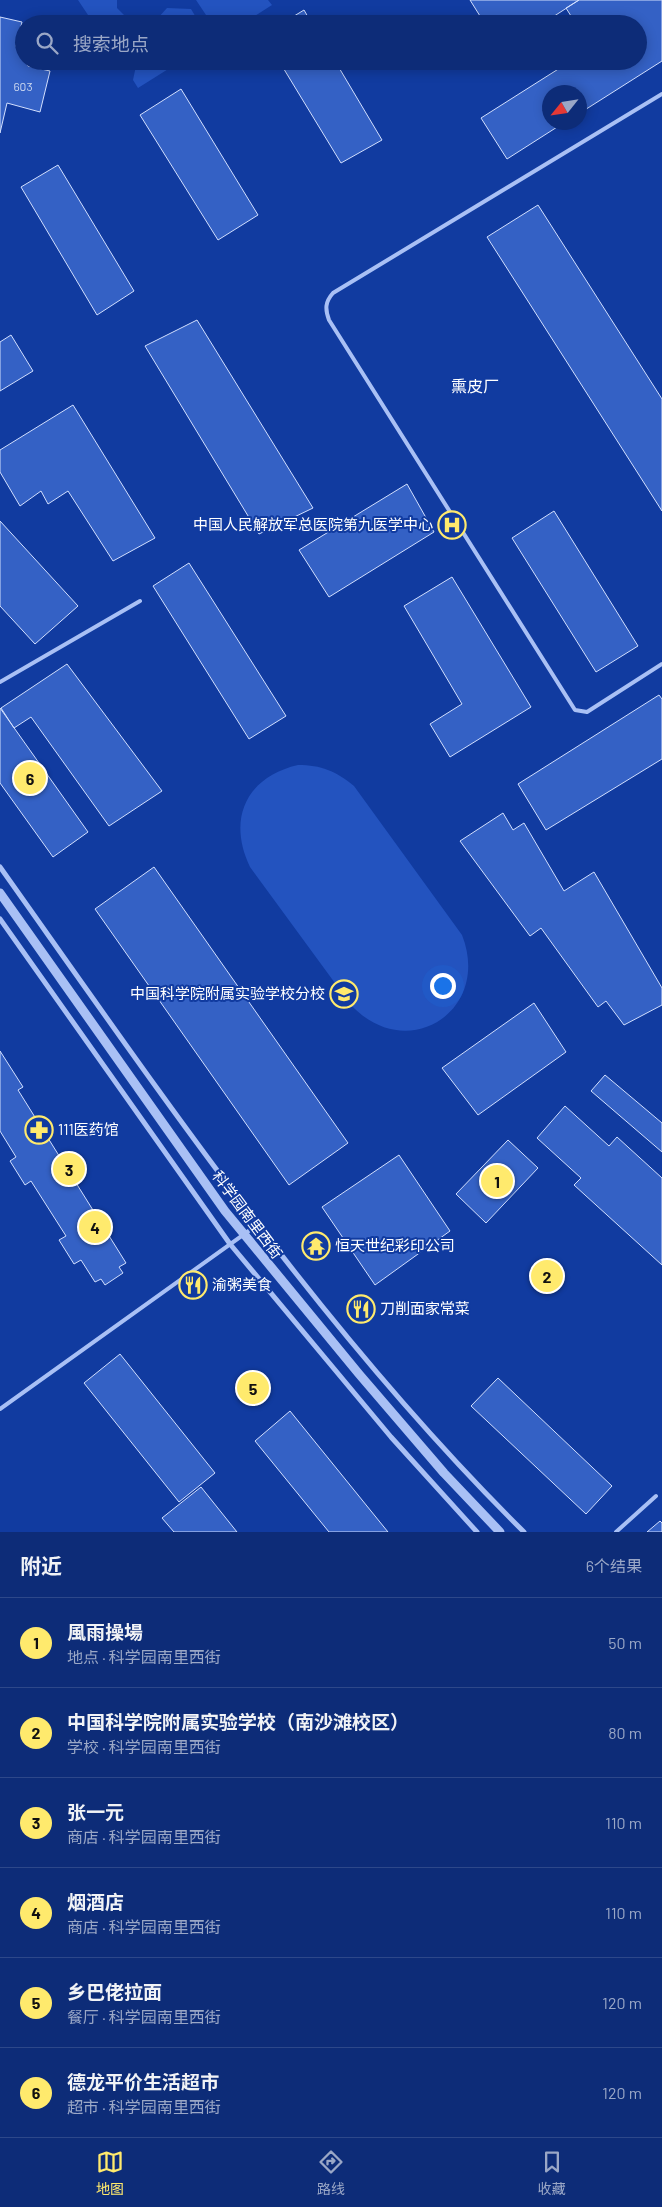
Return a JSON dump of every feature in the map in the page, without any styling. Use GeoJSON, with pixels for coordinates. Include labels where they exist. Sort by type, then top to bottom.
{"type":"FeatureCollection","features":[{"type":"Feature","properties":{"kind":"street"},"geometry":{"type":"LineString","coordinates":[[0,867],[257,1225],[296,1276],[416,1420],[524,1532]]}},
{"type":"Feature","properties":{"kind":"street","name":"科学园南里西街"},"geometry":{"type":"LineString","coordinates":[[0,893],[243,1235],[414,1438],[500,1532]]}},
{"type":"Feature","properties":{"kind":"street"},"geometry":{"type":"LineString","coordinates":[[0,919],[230,1244],[391,1436],[477,1532]]}},
{"type":"Feature","properties":{"kind":"lane"},"geometry":{"type":"LineString","coordinates":[[662,94],[333,293],[326,300],[325,311],[575,710],[587,712],[662,664]]}},
{"type":"Feature","properties":{"kind":"lane"},"geometry":{"type":"LineString","coordinates":[[0,682],[140,601]]}},
{"type":"Feature","properties":{"kind":"lane"},"geometry":{"type":"LineString","coordinates":[[0,1409],[257,1225]]}},
{"type":"Feature","properties":{"kind":"lane"},"geometry":{"type":"LineString","coordinates":[[616,1532],[656,1496]]}},
{"type":"Feature","properties":{"kind":"shaded area"},"geometry":{"type":"Polygon","coordinates":[[[78,0],[117,0],[117,8],[124,15],[88,15],[78,0]]]}},
{"type":"Feature","properties":{"kind":"shaded area"},"geometry":{"type":"Polygon","coordinates":[[[196,0],[268,0],[272,5],[256,15],[206,15],[196,0]]]}},
{"type":"Feature","properties":{"kind":"shaded area"},"geometry":{"type":"Polygon","coordinates":[[[167,8],[191,9],[195,15],[161,15],[167,8]]]}},
{"type":"Feature","properties":{"kind":"shaded area"},"geometry":{"type":"Polygon","coordinates":[[[135,70],[167,70],[138,88],[133,80],[135,70]]]}},
{"type":"Feature","properties":{"kind":"shaded area"},"geometry":{"type":"Polygon","coordinates":[[[298,765],[314,766],[328,770],[341,776],[354,786],[462,935],[468,962],[465,986],[455,1006],[439,1021],[419,1029],[396,1030],[373,1022],[351,1005],[250,867],[243,849],[240,833],[241,817],[246,802],[265,779],[280,771],[298,765]]]}},
{"type":"Feature","properties":{"kind":"building"},"geometry":{"type":"Polygon","coordinates":[[[470,0],[579,0],[556,15],[479,15],[470,0]]]}},
{"type":"Feature","properties":{"kind":"building"},"geometry":{"type":"Polygon","coordinates":[[[579,0],[662,0],[662,61],[587,109],[587,85],[542,85],[542,130],[552,130],[507,159],[481,118],[557,70],[647,70],[647,15],[570,15],[566,8],[579,0]]]}},
{"type":"Feature","properties":{"kind":"building"},"geometry":{"type":"Polygon","coordinates":[[[304,10],[307,15],[296,15],[304,10]]]}},
{"type":"Feature","properties":{"kind":"building"},"geometry":{"type":"Polygon","coordinates":[[[0,17],[15,20],[15,70],[50,71],[40,112],[7,103],[0,133],[0,17]]]}},
{"type":"Feature","properties":{"kind":"building"},"geometry":{"type":"Polygon","coordinates":[[[284,70],[340,70],[382,140],[341,163],[284,70]]]}},
{"type":"Feature","properties":{"kind":"building"},"geometry":{"type":"Polygon","coordinates":[[[181,89],[258,215],[218,240],[140,115],[181,89]]]}},
{"type":"Feature","properties":{"kind":"building"},"geometry":{"type":"Polygon","coordinates":[[[58,165],[134,291],[97,315],[21,187],[58,165]]]}},
{"type":"Feature","properties":{"kind":"building"},"geometry":{"type":"Polygon","coordinates":[[[538,205],[662,399],[662,511],[487,237],[538,205]]]}},
{"type":"Feature","properties":{"kind":"building"},"geometry":{"type":"Polygon","coordinates":[[[197,320],[313,508],[259,534],[145,346],[197,320]]]}},
{"type":"Feature","properties":{"kind":"building"},"geometry":{"type":"Polygon","coordinates":[[[11,335],[33,371],[0,391],[0,342],[11,335]]]}},
{"type":"Feature","properties":{"kind":"building"},"geometry":{"type":"Polygon","coordinates":[[[73,405],[155,538],[113,561],[68,491],[48,504],[41,491],[20,506],[0,472],[0,450],[73,405]]]}},
{"type":"Feature","properties":{"kind":"building"},"geometry":{"type":"Polygon","coordinates":[[[407,484],[434,532],[329,597],[299,550],[407,484]]]}},
{"type":"Feature","properties":{"kind":"building"},"geometry":{"type":"Polygon","coordinates":[[[554,511],[638,646],[596,672],[512,538],[554,511]]]}},
{"type":"Feature","properties":{"kind":"building"},"geometry":{"type":"Polygon","coordinates":[[[0,521],[78,606],[35,644],[0,606],[0,521]]]}},
{"type":"Feature","properties":{"kind":"building"},"geometry":{"type":"Polygon","coordinates":[[[189,563],[286,716],[249,739],[153,586],[189,563]]]}},
{"type":"Feature","properties":{"kind":"building"},"geometry":{"type":"Polygon","coordinates":[[[452,577],[531,707],[450,757],[430,724],[462,704],[404,606],[452,577]]]}},
{"type":"Feature","properties":{"kind":"building"},"geometry":{"type":"Polygon","coordinates":[[[67,664],[162,791],[109,826],[31,717],[14,728],[1,708],[67,664]]]}},
{"type":"Feature","properties":{"kind":"building"},"geometry":{"type":"Polygon","coordinates":[[[659,695],[662,699],[662,759],[546,830],[518,784],[659,695]]]}},
{"type":"Feature","properties":{"kind":"building"},"geometry":{"type":"Polygon","coordinates":[[[0,708],[88,832],[53,857],[0,783],[0,708]]]}},
{"type":"Feature","properties":{"kind":"building"},"geometry":{"type":"Polygon","coordinates":[[[503,813],[513,830],[524,823],[564,891],[594,872],[662,988],[662,1005],[624,1025],[606,1001],[598,1007],[541,928],[530,936],[460,841],[503,813]]]}},
{"type":"Feature","properties":{"kind":"building"},"geometry":{"type":"Polygon","coordinates":[[[154,867],[348,1143],[289,1185],[95,909],[154,867]]]}},
{"type":"Feature","properties":{"kind":"building"},"geometry":{"type":"Polygon","coordinates":[[[534,1003],[566,1052],[478,1115],[442,1068],[534,1003]]]}},
{"type":"Feature","properties":{"kind":"building"},"geometry":{"type":"Polygon","coordinates":[[[0,1051],[23,1087],[18,1090],[126,1263],[119,1267],[123,1273],[105,1285],[101,1279],[95,1282],[81,1260],[74,1264],[59,1240],[66,1236],[31,1181],[25,1185],[10,1161],[16,1157],[0,1131],[0,1051]]]}},
{"type":"Feature","properties":{"kind":"building"},"geometry":{"type":"Polygon","coordinates":[[[605,1075],[662,1123],[662,1152],[591,1091],[605,1075]]]}},
{"type":"Feature","properties":{"kind":"building"},"geometry":{"type":"Polygon","coordinates":[[[565,1106],[609,1146],[617,1137],[662,1178],[662,1265],[574,1185],[581,1178],[537,1138],[565,1106]]]}},
{"type":"Feature","properties":{"kind":"building"},"geometry":{"type":"Polygon","coordinates":[[[508,1140],[538,1168],[486,1223],[456,1194],[508,1140]]]}},
{"type":"Feature","properties":{"kind":"building"},"geometry":{"type":"Polygon","coordinates":[[[399,1155],[450,1231],[375,1285],[322,1207],[399,1155]]]}},
{"type":"Feature","properties":{"kind":"building"},"geometry":{"type":"Polygon","coordinates":[[[120,1354],[215,1473],[179,1502],[84,1383],[120,1354]]]}},
{"type":"Feature","properties":{"kind":"building"},"geometry":{"type":"Polygon","coordinates":[[[498,1378],[612,1486],[586,1514],[471,1406],[498,1378]]]}},
{"type":"Feature","properties":{"kind":"building"},"geometry":{"type":"Polygon","coordinates":[[[290,1411],[388,1532],[329,1532],[255,1441],[290,1411]]]}},
{"type":"Feature","properties":{"kind":"building"},"geometry":{"type":"Polygon","coordinates":[[[201,1487],[237,1532],[174,1532],[162,1518],[201,1487]]]}},
{"type":"Feature","properties":{"kind":"building"},"geometry":{"type":"Polygon","coordinates":[[[660,1521],[662,1523],[662,1532],[647,1532],[660,1521]]]}},
{"type":"Feature","properties":{"kind":"place","name":"中国人民解放军总医院第九医学中心"},"geometry":{"type":"Point","coordinates":[452,525]}},
{"type":"Feature","properties":{"kind":"place","name":"德龙平价生活超市"},"geometry":{"type":"Point","coordinates":[30,778]}},
{"type":"Feature","properties":{"kind":"place","name":"中国科学院附属实验学校分校"},"geometry":{"type":"Point","coordinates":[344,994]}},
{"type":"Feature","properties":{"kind":"place","name":"111医药馆"},"geometry":{"type":"Point","coordinates":[39,1130]}},
{"type":"Feature","properties":{"kind":"place","name":"张一元"},"geometry":{"type":"Point","coordinates":[69,1169]}},
{"type":"Feature","properties":{"kind":"place","name":"風雨操場"},"geometry":{"type":"Point","coordinates":[497,1181]}},
{"type":"Feature","properties":{"kind":"place","name":"烟酒店"},"geometry":{"type":"Point","coordinates":[95,1227]}},
{"type":"Feature","properties":{"kind":"place","name":"恒天世纪彩印公司"},"geometry":{"type":"Point","coordinates":[316,1246]}},
{"type":"Feature","properties":{"kind":"place","name":"中国科学院附属实验学校（南沙滩校区）"},"geometry":{"type":"Point","coordinates":[547,1276]}},
{"type":"Feature","properties":{"kind":"place","name":"渝粥美食"},"geometry":{"type":"Point","coordinates":[193,1285]}},
{"type":"Feature","properties":{"kind":"place","name":"刀削面家常菜"},"geometry":{"type":"Point","coordinates":[361,1309]}},
{"type":"Feature","properties":{"kind":"place","name":"乡巴佬拉面"},"geometry":{"type":"Point","coordinates":[253,1388]}},
{"type":"Feature","properties":{"kind":"district","name":"熏皮厂"},"geometry":{"type":"Point","coordinates":[475,386]}}]}
